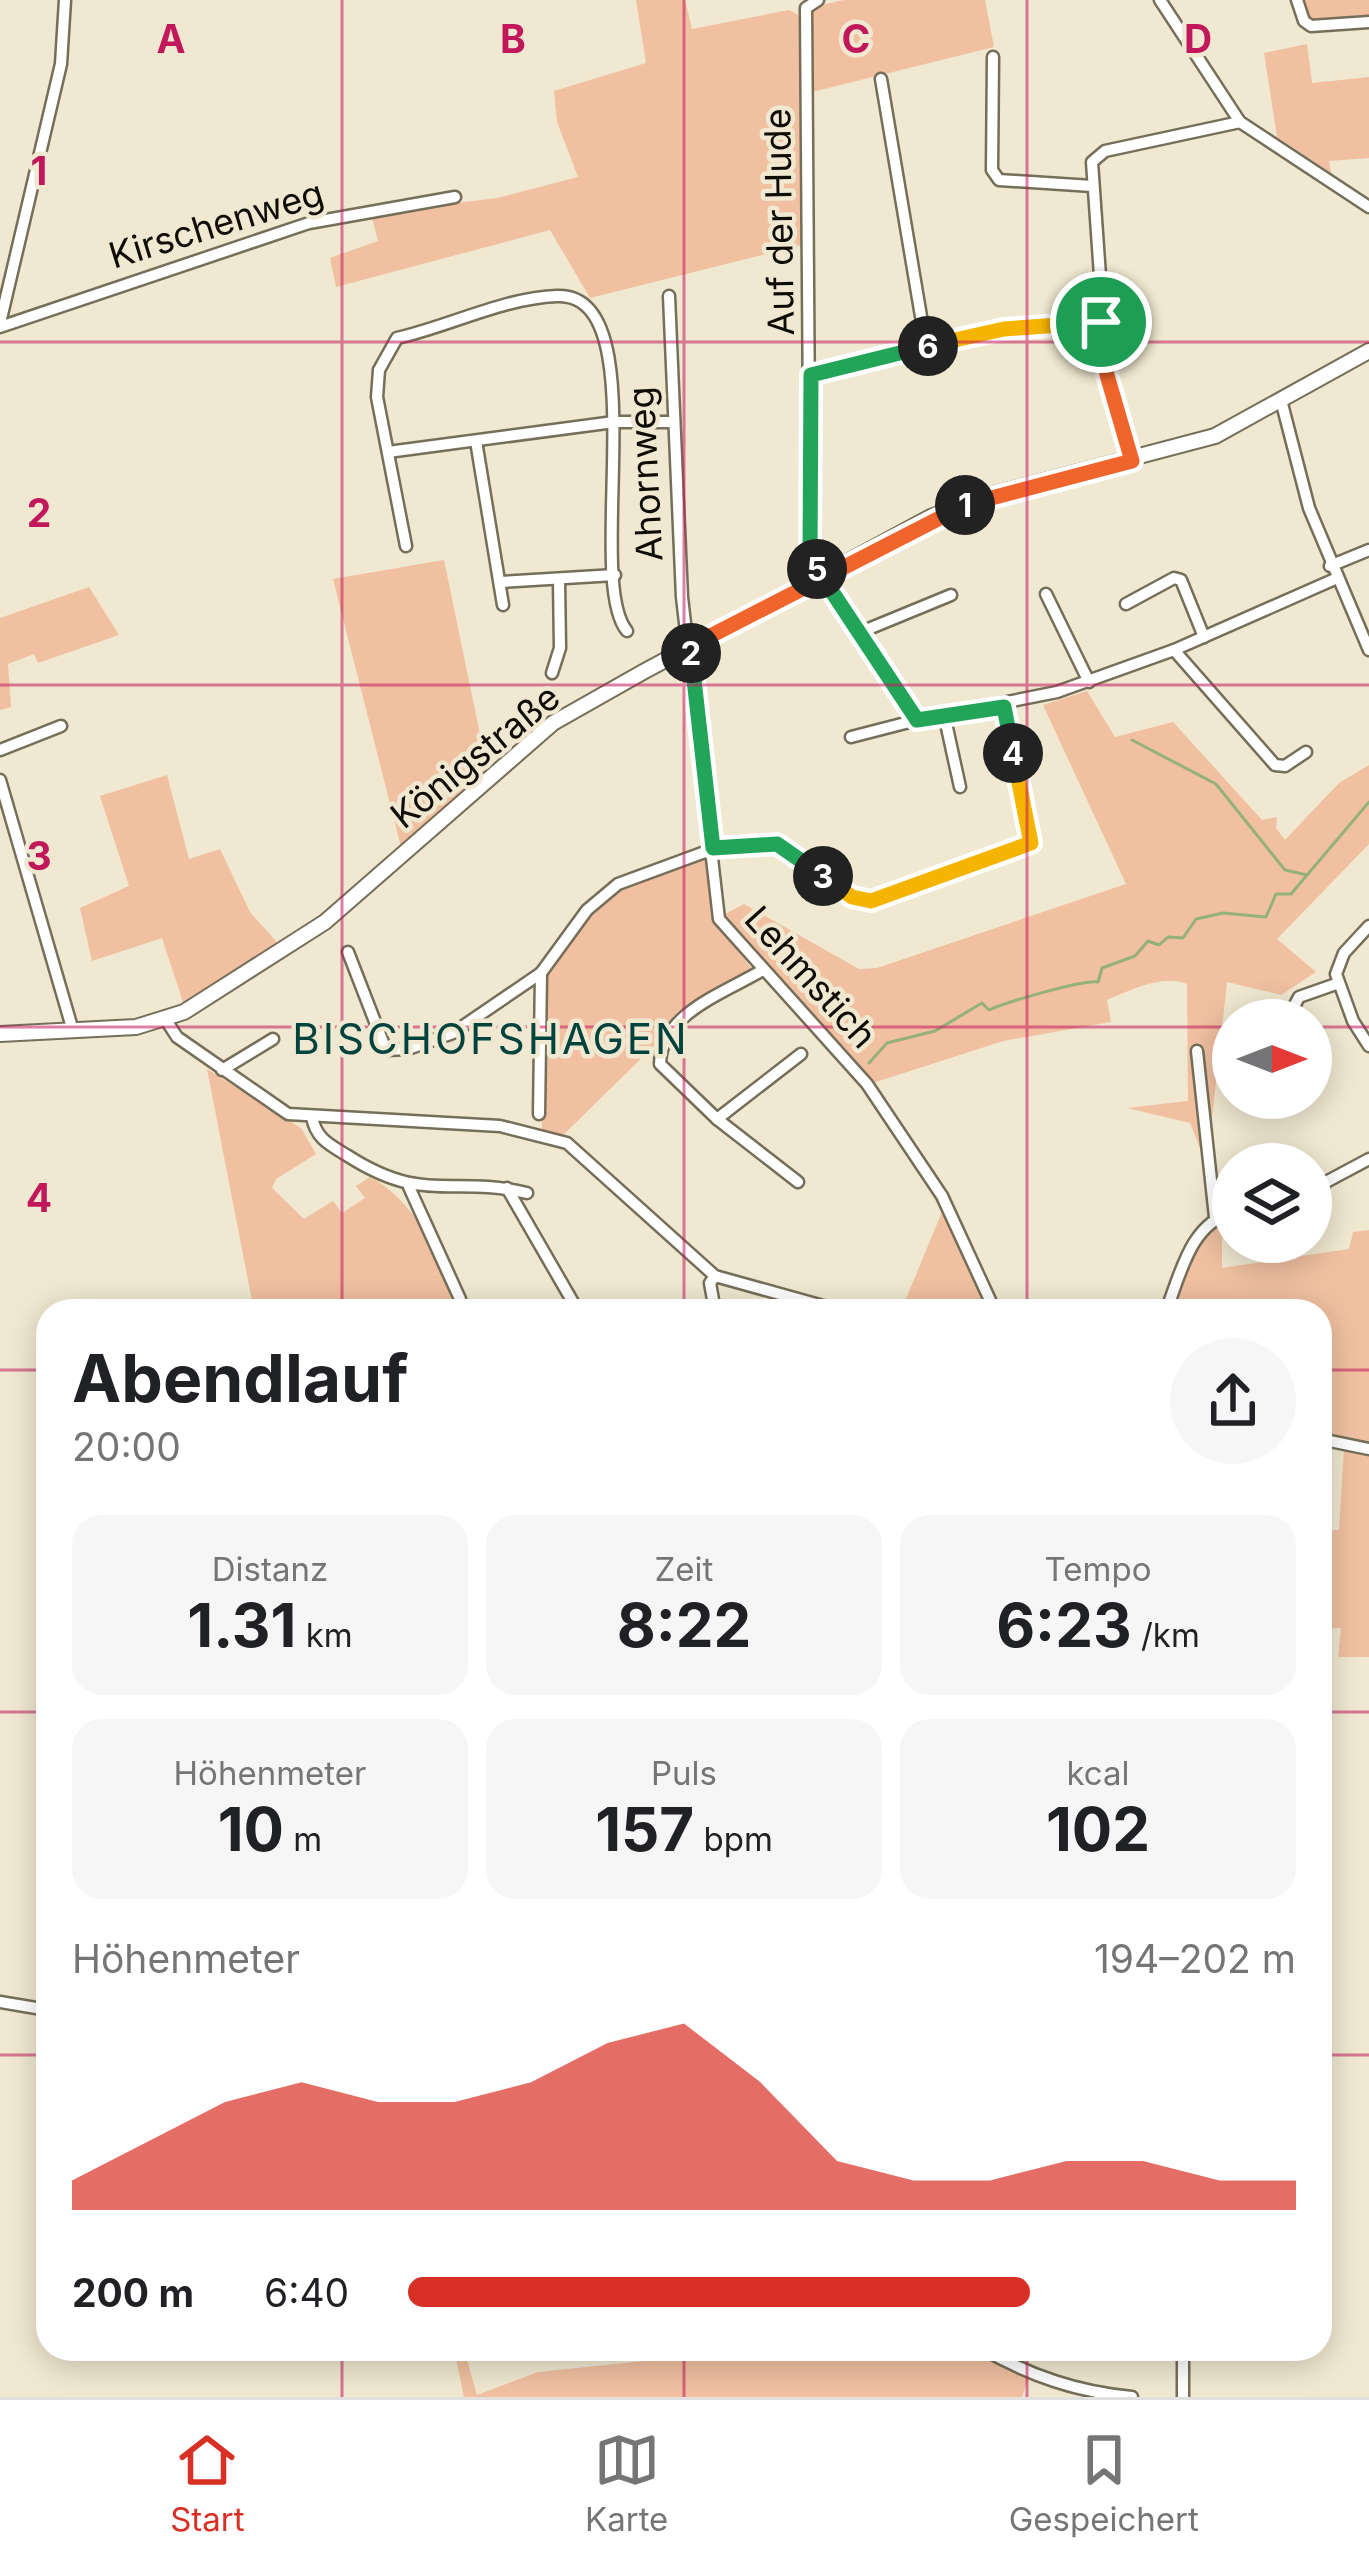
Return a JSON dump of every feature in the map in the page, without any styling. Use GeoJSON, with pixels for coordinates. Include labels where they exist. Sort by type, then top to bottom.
{"type":"FeatureCollection","features":[{"type":"Feature","properties":{"kind":"main road","name":"Königstraße"},"geometry":{"type":"LineString","coordinates":[[166,1020],[256,969],[325,922],[554,723],[689,647],[932,517],[984,497],[1215,436],[1369,350]]}},
{"type":"Feature","properties":{"kind":"main road"},"geometry":{"type":"LineString","coordinates":[[0,1034],[166,1020]]}},
{"type":"Feature","properties":{"kind":"street"},"geometry":{"type":"LineString","coordinates":[[0,325],[61,64],[65,0]]}},
{"type":"Feature","properties":{"kind":"street","name":"Auf der Hude"},"geometry":{"type":"LineString","coordinates":[[818,0],[806,8],[810,557],[821,577]]}},
{"type":"Feature","properties":{"kind":"street"},"geometry":{"type":"LineString","coordinates":[[1160,0],[1240,122],[1369,207]]}},
{"type":"Feature","properties":{"kind":"street"},"geometry":{"type":"LineString","coordinates":[[1297,0],[1304,21],[1311,26],[1369,22]]}},
{"type":"Feature","properties":{"kind":"street"},"geometry":{"type":"LineString","coordinates":[[993,57],[992,170],[999,180],[1092,187]]}},
{"type":"Feature","properties":{"kind":"street"},"geometry":{"type":"LineString","coordinates":[[880,79],[926,346]]}},
{"type":"Feature","properties":{"kind":"street"},"geometry":{"type":"LineString","coordinates":[[1132,461],[1107,375],[1092,162],[1106,151],[1240,122]]}},
{"type":"Feature","properties":{"kind":"street","name":"Kirschenweg"},"geometry":{"type":"LineString","coordinates":[[0,325],[263,236],[364,210],[455,197]]}},
{"type":"Feature","properties":{"kind":"street"},"geometry":{"type":"LineString","coordinates":[[406,546],[378,380],[398,338],[557,296],[579,298],[593,308],[601,325],[614,422],[617,606],[627,631]]}},
{"type":"Feature","properties":{"kind":"street","name":"Ahornweg"},"geometry":{"type":"LineString","coordinates":[[669,296],[671,422],[689,647]]}},
{"type":"Feature","properties":{"kind":"street"},"geometry":{"type":"LineString","coordinates":[[811,375],[1004,329],[1101,322]]}},
{"type":"Feature","properties":{"kind":"street"},"geometry":{"type":"LineString","coordinates":[[1281,400],[1330,566],[1369,650]]}},
{"type":"Feature","properties":{"kind":"street"},"geometry":{"type":"LineString","coordinates":[[388,452],[614,422],[671,422]]}},
{"type":"Feature","properties":{"kind":"street"},"geometry":{"type":"LineString","coordinates":[[476,441],[503,605]]}},
{"type":"Feature","properties":{"kind":"street"},"geometry":{"type":"LineString","coordinates":[[1330,566],[1369,550]]}},
{"type":"Feature","properties":{"kind":"street"},"geometry":{"type":"LineString","coordinates":[[500,582],[615,575]]}},
{"type":"Feature","properties":{"kind":"street"},"geometry":{"type":"LineString","coordinates":[[821,577],[917,720]]}},
{"type":"Feature","properties":{"kind":"street"},"geometry":{"type":"LineString","coordinates":[[851,737],[944,714],[1004,707],[1089,682],[1335,579]]}},
{"type":"Feature","properties":{"kind":"street"},"geometry":{"type":"LineString","coordinates":[[1126,604],[1181,580],[1204,637]]}},
{"type":"Feature","properties":{"kind":"street"},"geometry":{"type":"LineString","coordinates":[[551,673],[560,648],[559,581]]}},
{"type":"Feature","properties":{"kind":"street"},"geometry":{"type":"LineString","coordinates":[[1046,594],[1089,682]]}},
{"type":"Feature","properties":{"kind":"street"},"geometry":{"type":"LineString","coordinates":[[861,632],[951,595]]}},
{"type":"Feature","properties":{"kind":"street","name":"Lehmstich"},"geometry":{"type":"LineString","coordinates":[[689,647],[718,919],[867,1084],[942,1196],[989,1299]]}},
{"type":"Feature","properties":{"kind":"street"},"geometry":{"type":"LineString","coordinates":[[1174,650],[1275,765],[1286,766],[1306,752]]}},
{"type":"Feature","properties":{"kind":"street"},"geometry":{"type":"LineString","coordinates":[[348,952],[386,1050],[408,1049],[453,1034],[541,973],[587,910],[618,884],[713,848],[777,844],[852,897],[871,901],[1031,843],[1004,707]]}},
{"type":"Feature","properties":{"kind":"street"},"geometry":{"type":"LineString","coordinates":[[944,714],[960,788]]}},
{"type":"Feature","properties":{"kind":"street"},"geometry":{"type":"LineString","coordinates":[[0,750],[61,726]]}},
{"type":"Feature","properties":{"kind":"street"},"geometry":{"type":"LineString","coordinates":[[0,780],[73,1030]]}},
{"type":"Feature","properties":{"kind":"street"},"geometry":{"type":"LineString","coordinates":[[0,829],[14,825]]}},
{"type":"Feature","properties":{"kind":"street"},"geometry":{"type":"LineString","coordinates":[[1368,1044],[1336,984],[1345,952],[1369,926]]}},
{"type":"Feature","properties":{"kind":"street"},"geometry":{"type":"LineString","coordinates":[[761,971],[672,1025],[661,1041],[660,1064],[717,1119],[799,1181]]}},
{"type":"Feature","properties":{"kind":"street"},"geometry":{"type":"LineString","coordinates":[[539,1114],[541,973]]}},
{"type":"Feature","properties":{"kind":"street"},"geometry":{"type":"LineString","coordinates":[[1298,999],[1336,984]]}},
{"type":"Feature","properties":{"kind":"street"},"geometry":{"type":"LineString","coordinates":[[166,1020],[177,1037],[288,1114],[500,1126],[567,1143],[715,1276],[798,1299]]}},
{"type":"Feature","properties":{"kind":"street"},"geometry":{"type":"LineString","coordinates":[[222,1070],[273,1040]]}},
{"type":"Feature","properties":{"kind":"street"},"geometry":{"type":"LineString","coordinates":[[1197,1051],[1212,1189]]}},
{"type":"Feature","properties":{"kind":"street"},"geometry":{"type":"LineString","coordinates":[[717,1119],[801,1054]]}},
{"type":"Feature","properties":{"kind":"street"},"geometry":{"type":"LineString","coordinates":[[312,1118],[322,1140],[386,1180],[409,1187],[527,1192]]}},
{"type":"Feature","properties":{"kind":"street"},"geometry":{"type":"LineString","coordinates":[[1332,1179],[1369,1160]]}},
{"type":"Feature","properties":{"kind":"street"},"geometry":{"type":"LineString","coordinates":[[409,1187],[460,1299]]}},
{"type":"Feature","properties":{"kind":"street"},"geometry":{"type":"LineString","coordinates":[[507,1188],[571,1299]]}},
{"type":"Feature","properties":{"kind":"street"},"geometry":{"type":"LineString","coordinates":[[1171,1299],[1200,1231],[1212,1220]]}},
{"type":"Feature","properties":{"kind":"street"},"geometry":{"type":"LineString","coordinates":[[713,1299],[710,1283],[715,1276]]}},
{"type":"Feature","properties":{"kind":"street"},"geometry":{"type":"LineString","coordinates":[[1332,1441],[1369,1449]]}},
{"type":"Feature","properties":{"kind":"street"},"geometry":{"type":"LineString","coordinates":[[0,2002],[36,2008]]}},
{"type":"Feature","properties":{"kind":"street"},"geometry":{"type":"LineString","coordinates":[[1005,2361],[1028,2374],[1090,2393],[1132,2397]]}},
{"type":"Feature","properties":{"kind":"street"},"geometry":{"type":"LineString","coordinates":[[1183,2397],[1184,2361]]}},
{"type":"Feature","properties":{"kind":"shaded area"},"geometry":{"type":"Polygon","coordinates":[[[636,0],[685,0],[692,29],[789,10],[802,17],[806,244],[590,298],[550,230],[336,287],[330,258],[378,241],[371,214],[497,198],[578,177],[557,122],[554,91],[646,63],[636,0]]]}},
{"type":"Feature","properties":{"kind":"shaded area"},"geometry":{"type":"Polygon","coordinates":[[[844,0],[985,0],[994,47],[812,92],[810,14],[816,6],[844,0]]]}},
{"type":"Feature","properties":{"kind":"shaded area"},"geometry":{"type":"Polygon","coordinates":[[[1302,0],[1369,0],[1369,17],[1312,21],[1302,0]]]}},
{"type":"Feature","properties":{"kind":"shaded area"},"geometry":{"type":"Polygon","coordinates":[[[1307,44],[1312,83],[1369,77],[1369,158],[1329,161],[1331,173],[1277,137],[1264,53],[1307,44]]]}},
{"type":"Feature","properties":{"kind":"shaded area"},"geometry":{"type":"Polygon","coordinates":[[[444,560],[488,773],[402,851],[333,579],[444,560]]]}},
{"type":"Feature","properties":{"kind":"shaded area"},"geometry":{"type":"Polygon","coordinates":[[[89,587],[119,635],[38,663],[34,654],[8,664],[11,707],[0,710],[0,618],[89,587]]]}},
{"type":"Feature","properties":{"kind":"shaded area"},"geometry":{"type":"Polygon","coordinates":[[[1087,691],[1115,737],[1173,722],[1262,820],[1277,817],[1276,828],[1285,840],[1339,783],[1369,765],[1369,844],[1277,939],[1316,972],[1281,995],[1227,982],[1225,999],[1212,999],[1209,1146],[1200,1148],[1190,1123],[1127,1108],[1188,1101],[1187,984],[1157,982],[1107,1000],[1111,1022],[1003,1041],[873,1083],[764,967],[725,914],[744,904],[859,969],[877,968],[1126,884],[1043,705],[1087,691]]]}},
{"type":"Feature","properties":{"kind":"shaded area"},"geometry":{"type":"Polygon","coordinates":[[[167,775],[189,859],[220,849],[250,912],[283,949],[185,1008],[162,938],[92,961],[80,908],[129,886],[100,796],[167,775]]]}},
{"type":"Feature","properties":{"kind":"shaded area"},"geometry":{"type":"Polygon","coordinates":[[[707,854],[716,921],[754,972],[669,1023],[653,1047],[561,1137],[542,1129],[544,973],[590,910],[613,890],[707,854]]]}},
{"type":"Feature","properties":{"kind":"shaded area"},"geometry":{"type":"Polygon","coordinates":[[[207,1069],[301,1128],[316,1154],[276,1179],[272,1188],[304,1219],[333,1201],[342,1213],[365,1198],[356,1186],[370,1177],[416,1219],[457,1299],[252,1299],[207,1069]]]}},
{"type":"Feature","properties":{"kind":"shaded area"},"geometry":{"type":"Polygon","coordinates":[[[944,1207],[986,1299],[906,1299],[944,1207]]]}},
{"type":"Feature","properties":{"kind":"shaded area"},"geometry":{"type":"Polygon","coordinates":[[[1212,1226],[1212,1263],[1222,1263],[1222,1268],[1332,1263],[1332,1252],[1349,1249],[1353,1232],[1369,1230],[1369,1441],[1332,1434],[1332,1299],[1175,1299],[1203,1233],[1212,1226]]]}},
{"type":"Feature","properties":{"kind":"shaded area"},"geometry":{"type":"Polygon","coordinates":[[[1344,1448],[1369,1452],[1369,1657],[1338,1657],[1341,1628],[1332,1628],[1332,1530],[1339,1530],[1344,1448]]]}},
{"type":"Feature","properties":{"kind":"shaded area"},"geometry":{"type":"Polygon","coordinates":[[[456,2361],[467,2361],[477,2395],[538,2372],[645,2361],[998,2361],[1029,2377],[1022,2397],[464,2397],[456,2361]]]}},
{"type":"Feature","properties":{"kind":"waterway"},"geometry":{"type":"LineString","coordinates":[[1132,740],[1216,784],[1285,870],[1307,875]]}},
{"type":"Feature","properties":{"kind":"waterway"},"geometry":{"type":"LineString","coordinates":[[869,1063],[887,1043],[935,1031],[982,1003],[989,1010],[1062,987],[1098,982],[1102,968],[1135,956],[1148,941],[1159,945],[1168,937],[1183,938],[1196,919],[1223,913],[1266,917],[1276,894],[1291,894],[1369,802]]}},
{"type":"Feature","properties":{"kind":"district","name":"BISCHOFSHAGEN"},"geometry":{"type":"Point","coordinates":[491,1038]}},
{"type":"Feature","properties":{"kind":"route"},"geometry":{"type":"LineString","coordinates":[[1101,322],[1004,329],[811,375],[810,557],[821,577],[917,720],[1004,707],[1031,843],[871,901],[852,897],[777,844],[713,848],[689,647],[821,577],[932,517],[984,497],[1132,461],[1107,375],[1101,322]]}}]}
